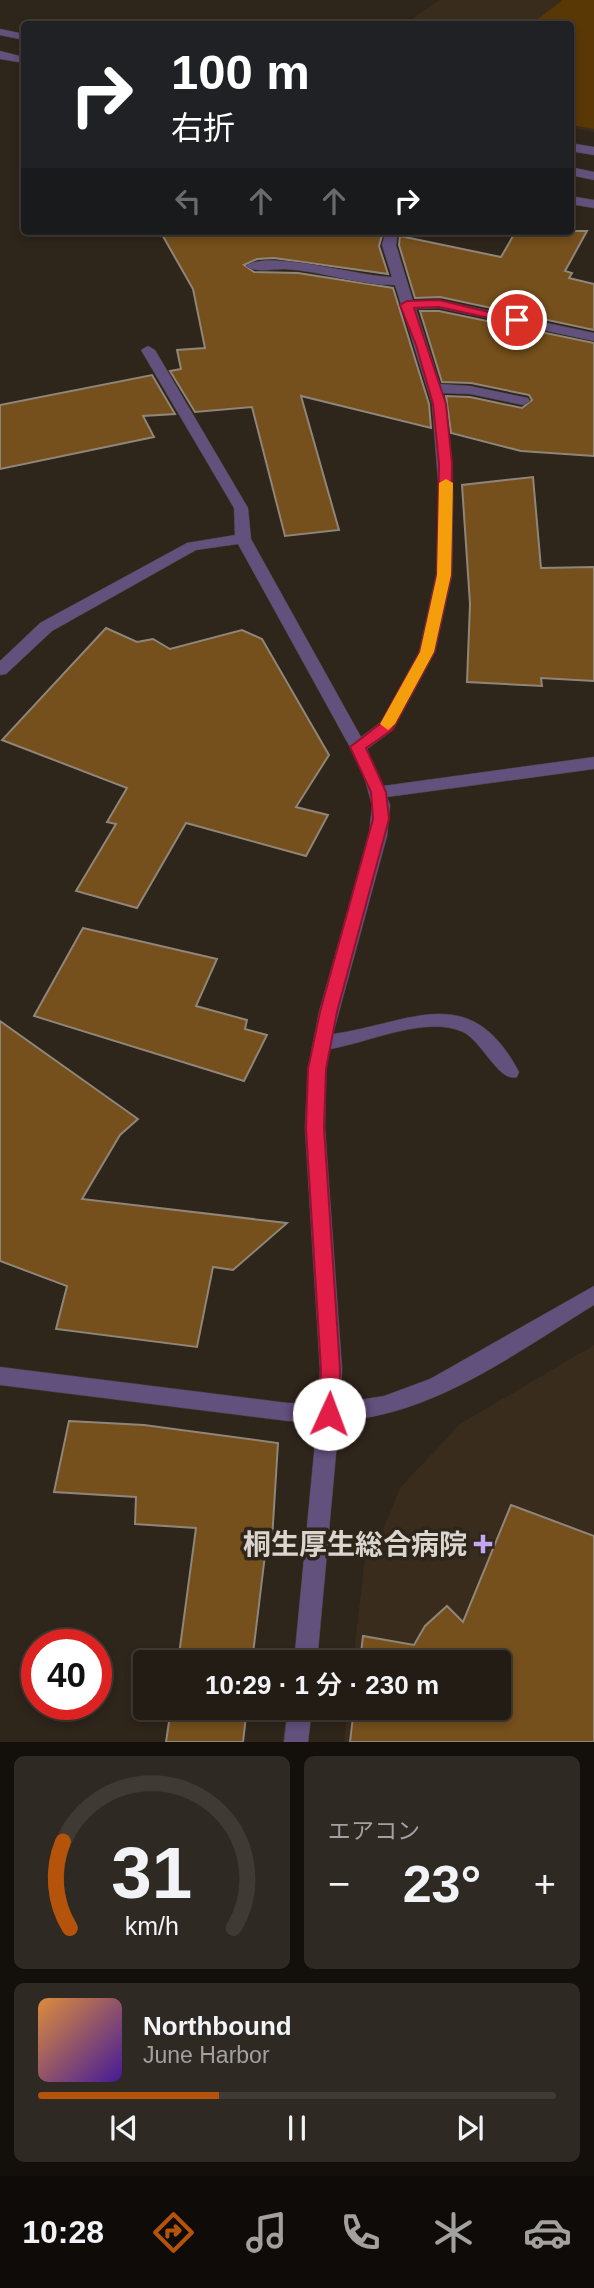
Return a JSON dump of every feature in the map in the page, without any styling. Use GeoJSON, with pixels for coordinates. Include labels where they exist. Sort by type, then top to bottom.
{"type":"FeatureCollection","features":[{"type":"Feature","properties":{"kind":"street"},"geometry":{"type":"LineString","coordinates":[[0,32],[21,36]]}},
{"type":"Feature","properties":{"kind":"street"},"geometry":{"type":"LineString","coordinates":[[0,55],[21,59]]}},
{"type":"Feature","properties":{"kind":"street"},"geometry":{"type":"LineString","coordinates":[[574,148],[594,151]]}},
{"type":"Feature","properties":{"kind":"street"},"geometry":{"type":"LineString","coordinates":[[574,172],[594,176]]}},
{"type":"Feature","properties":{"kind":"street"},"geometry":{"type":"LineString","coordinates":[[574,201],[594,204]]}},
{"type":"Feature","properties":{"kind":"street"},"geometry":{"type":"LineString","coordinates":[[358,747],[387,726],[427,652],[444,575],[445,464],[436,388],[388,245],[391,235]]}},
{"type":"Feature","properties":{"kind":"street"},"geometry":{"type":"LineString","coordinates":[[253,267],[283,263],[369,281],[399,281]]}},
{"type":"Feature","properties":{"kind":"street"},"geometry":{"type":"LineString","coordinates":[[407,305],[439,304],[594,337]]}},
{"type":"Feature","properties":{"kind":"street"},"geometry":{"type":"LineString","coordinates":[[148,350],[241,508],[243,538],[358,747],[379,792],[381,819],[378,836],[321,1043],[317,1069],[315,1128],[331,1369],[306,1650]]}},
{"type":"Feature","properties":{"kind":"street"},"geometry":{"type":"LineString","coordinates":[[436,388],[470,390],[523,401]]}},
{"type":"Feature","properties":{"kind":"street"},"geometry":{"type":"LineString","coordinates":[[0,670],[46,627],[192,546],[243,538]]}},
{"type":"Feature","properties":{"kind":"street"},"geometry":{"type":"LineString","coordinates":[[379,792],[594,762]]}},
{"type":"Feature","properties":{"kind":"street"},"geometry":{"type":"LineString","coordinates":[[321,1043],[353,1039],[404,1022],[426,1019],[452,1022],[470,1028],[486,1039],[510,1072]]}},
{"type":"Feature","properties":{"kind":"street"},"geometry":{"type":"LineString","coordinates":[[0,1376],[288,1412],[329,1414],[386,1405],[414,1395],[449,1379],[594,1295]]}},
{"type":"Feature","properties":{"kind":"street"},"geometry":{"type":"LineString","coordinates":[[296,1742],[299,1720]]}},
{"type":"Feature","properties":{"kind":"shaded area"},"geometry":{"type":"Polygon","coordinates":[[[439,0],[594,0],[594,132],[574,129],[574,21],[409,21],[439,0]]]}},
{"type":"Feature","properties":{"kind":"shaded area"},"geometry":{"type":"Polygon","coordinates":[[[563,0],[594,0],[594,129],[574,126],[574,21],[535,21],[563,0]]]}},
{"type":"Feature","properties":{"kind":"shaded area","name":"桐生厚生総合病院"},"geometry":{"type":"Polygon","coordinates":[[[594,1345],[594,1742],[344,1742],[347,1720],[511,1720],[511,1650],[354,1650],[366,1548],[379,1540],[400,1488],[460,1424],[594,1345]]]}},
{"type":"Feature","properties":{"kind":"building"},"geometry":{"type":"Polygon","coordinates":[[[574,231],[587,231],[565,271],[572,273],[569,278],[594,284],[594,330],[440,297],[415,298],[399,245],[400,236],[501,257],[514,235],[574,235],[574,231]]]}},
{"type":"Feature","properties":{"kind":"building"},"geometry":{"type":"Polygon","coordinates":[[[162,235],[382,235],[379,246],[388,274],[274,258],[257,259],[244,265],[254,272],[298,273],[393,288],[429,404],[431,428],[301,396],[339,530],[285,536],[252,407],[195,412],[170,371],[181,369],[177,350],[205,348],[193,289],[162,235]]]}},
{"type":"Feature","properties":{"kind":"building"},"geometry":{"type":"Polygon","coordinates":[[[420,311],[439,311],[594,343],[594,456],[521,451],[451,433],[446,396],[470,397],[522,408],[532,400],[529,395],[471,383],[442,382],[420,311]]]}},
{"type":"Feature","properties":{"kind":"building"},"geometry":{"type":"Polygon","coordinates":[[[152,375],[175,414],[143,416],[154,437],[0,469],[0,405],[152,375]]]}},
{"type":"Feature","properties":{"kind":"building"},"geometry":{"type":"Polygon","coordinates":[[[533,477],[541,568],[594,567],[594,681],[541,678],[542,686],[467,682],[470,604],[462,485],[533,477]]]}},
{"type":"Feature","properties":{"kind":"building"},"geometry":{"type":"Polygon","coordinates":[[[106,628],[137,642],[153,639],[170,649],[242,630],[262,639],[329,755],[296,807],[328,815],[306,856],[186,823],[137,908],[76,891],[116,824],[107,822],[127,788],[2,740],[106,628]]]}},
{"type":"Feature","properties":{"kind":"building"},"geometry":{"type":"Polygon","coordinates":[[[83,928],[217,959],[196,1006],[247,1020],[245,1029],[267,1035],[244,1081],[34,1016],[83,928]]]}},
{"type":"Feature","properties":{"kind":"building"},"geometry":{"type":"Polygon","coordinates":[[[0,1021],[138,1119],[120,1135],[82,1199],[287,1223],[233,1270],[213,1267],[197,1347],[56,1329],[67,1286],[0,1261],[0,1021]]]}},
{"type":"Feature","properties":{"kind":"building"},"geometry":{"type":"Polygon","coordinates":[[[69,1421],[144,1425],[278,1443],[271,1556],[265,1555],[253,1650],[180,1650],[196,1528],[135,1524],[136,1497],[54,1492],[69,1421]]]}},
{"type":"Feature","properties":{"kind":"building"},"geometry":{"type":"Polygon","coordinates":[[[511,1505],[594,1536],[594,1742],[350,1742],[353,1720],[511,1720],[511,1650],[361,1650],[363,1636],[414,1645],[425,1626],[447,1606],[463,1622],[511,1505]]]}},
{"type":"Feature","properties":{"kind":"building"},"geometry":{"type":"Polygon","coordinates":[[[169,1720],[246,1720],[243,1742],[166,1742],[169,1720]]]}},
{"type":"Feature","properties":{"kind":"slow traffic"},"geometry":{"type":"LineString","coordinates":[[388,724],[427,652],[444,575],[446,483]]}},
{"type":"Feature","properties":{"kind":"place","name":"桐生厚生総合病院"},"geometry":{"type":"Point","coordinates":[483,1544]}},
{"type":"Feature","properties":{"kind":"route"},"geometry":{"type":"LineString","coordinates":[[329,1414],[331,1369],[315,1128],[317,1069],[328,1012],[381,819],[379,792],[358,747],[387,726],[427,652],[444,575],[446,493],[439,404],[407,305],[439,304],[517,320]]}}]}
